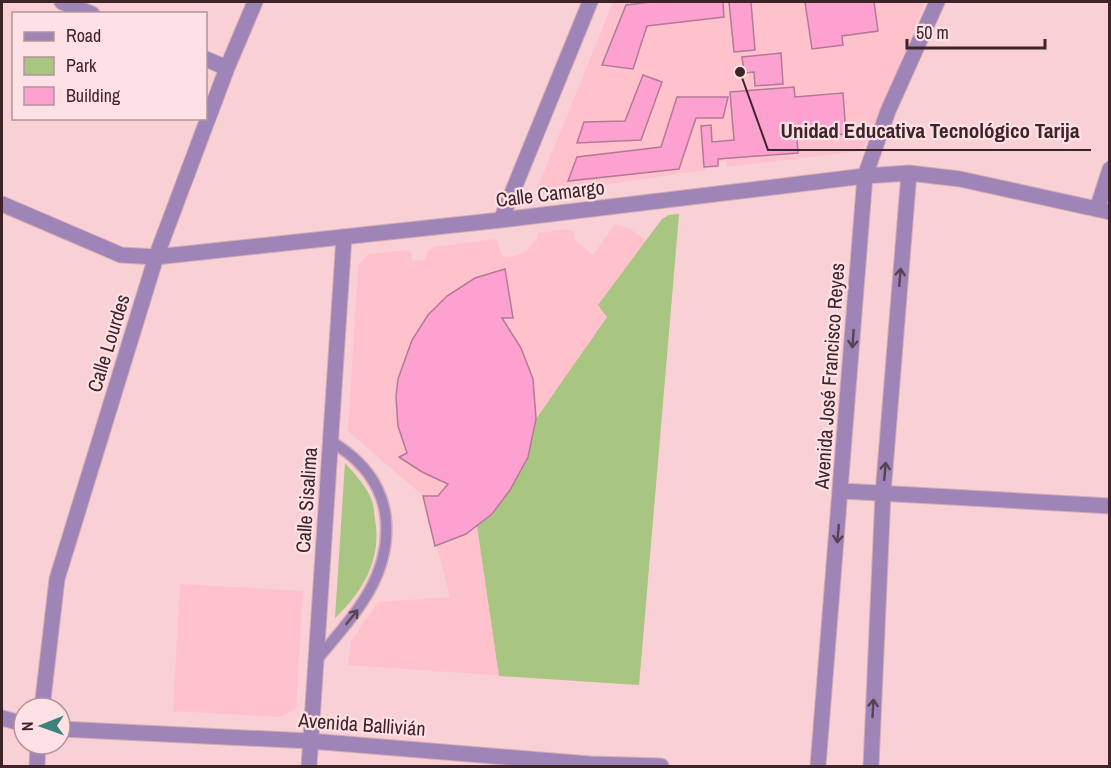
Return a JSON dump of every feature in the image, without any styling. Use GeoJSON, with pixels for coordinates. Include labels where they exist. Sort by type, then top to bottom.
{"type":"FeatureCollection","features":[{"type":"Feature","properties":{"kind":"street"},"geometry":{"type":"LineString","coordinates":[[62,2],[87,12]]}},
{"type":"Feature","properties":{"kind":"street","name":"Calle Lourdes"},"geometry":{"type":"LineString","coordinates":[[43,696],[57,579],[156,256],[227,68],[255,2]]}},
{"type":"Feature","properties":{"kind":"street"},"geometry":{"type":"LineString","coordinates":[[501,220],[590,2]]}},
{"type":"Feature","properties":{"kind":"street","name":"Avenida José Francisco Reyes"},"geometry":{"type":"LineString","coordinates":[[818,766],[842,491],[865,176],[888,111],[937,2]]}},
{"type":"Feature","properties":{"kind":"street"},"geometry":{"type":"LineString","coordinates":[[207,59],[227,68]]}},
{"type":"Feature","properties":{"kind":"street"},"geometry":{"type":"LineString","coordinates":[[1103,211],[1110,169]]}},
{"type":"Feature","properties":{"kind":"street"},"geometry":{"type":"LineString","coordinates":[[871,766],[883,494],[909,172]]}},
{"type":"Feature","properties":{"kind":"street","name":"Calle Camargo"},"geometry":{"type":"LineString","coordinates":[[2,204],[121,255],[156,256],[501,220],[909,172],[960,178],[1103,211]]}},
{"type":"Feature","properties":{"kind":"street","name":"Calle Sisalima"},"geometry":{"type":"LineString","coordinates":[[309,766],[344,237]]}},
{"type":"Feature","properties":{"kind":"street"},"geometry":{"type":"LineString","coordinates":[[842,491],[1110,506]]}},
{"type":"Feature","properties":{"kind":"street","name":"Avenida Ballivián"},"geometry":{"type":"LineString","coordinates":[[72,730],[310,741],[590,765],[661,766]]}},
{"type":"Feature","properties":{"kind":"lane"},"geometry":{"type":"LineString","coordinates":[[315,663],[365,601],[381,570],[388,542],[385,505],[374,482],[358,461],[331,441]]}},
{"type":"Feature","properties":{"kind":"shaded area"},"geometry":{"type":"Polygon","coordinates":[[[613,2],[925,2],[868,143],[859,151],[727,167],[726,161],[710,162],[705,170],[542,194],[537,189],[613,2]]]}},
{"type":"Feature","properties":{"kind":"shaded area"},"geometry":{"type":"Polygon","coordinates":[[[679,214],[639,685],[348,665],[351,641],[378,602],[450,597],[423,496],[348,431],[358,266],[368,254],[408,250],[412,261],[425,260],[427,252],[434,247],[496,239],[503,257],[512,257],[526,251],[537,239],[538,233],[567,229],[575,232],[574,240],[593,255],[615,224],[629,228],[646,240],[662,219],[669,215],[679,214]]]}},
{"type":"Feature","properties":{"kind":"shaded area"},"geometry":{"type":"Polygon","coordinates":[[[180,584],[303,591],[296,708],[280,717],[173,711],[180,584]]]}},
{"type":"Feature","properties":{"kind":"green space"},"geometry":{"type":"Polygon","coordinates":[[[679,214],[639,685],[499,676],[477,526],[493,514],[510,490],[528,457],[536,419],[607,317],[598,305],[662,219],[669,215],[679,214]]]}},
{"type":"Feature","properties":{"kind":"green space"},"geometry":{"type":"Polygon","coordinates":[[[345,463],[357,476],[372,501],[376,548],[362,586],[335,618],[345,463]]]}},
{"type":"Feature","properties":{"kind":"building"},"geometry":{"type":"Polygon","coordinates":[[[650,2],[723,2],[724,17],[647,26],[633,69],[602,65],[626,5],[650,2]]]}},
{"type":"Feature","properties":{"kind":"building"},"geometry":{"type":"Polygon","coordinates":[[[729,2],[751,2],[755,50],[734,52],[729,2]]]}},
{"type":"Feature","properties":{"kind":"building"},"geometry":{"type":"Polygon","coordinates":[[[805,2],[874,2],[878,31],[842,36],[843,45],[812,49],[805,2]]]}},
{"type":"Feature","properties":{"kind":"building"},"geometry":{"type":"Polygon","coordinates":[[[781,53],[783,84],[755,86],[754,72],[744,73],[742,57],[781,53]]]}},
{"type":"Feature","properties":{"kind":"building"},"geometry":{"type":"Polygon","coordinates":[[[643,75],[662,82],[641,140],[577,143],[584,122],[625,121],[643,75]]]}},
{"type":"Feature","properties":{"kind":"building"},"geometry":{"type":"Polygon","coordinates":[[[794,87],[795,97],[843,93],[846,134],[797,138],[798,153],[718,159],[718,166],[704,167],[701,126],[711,125],[712,142],[734,140],[730,92],[794,87]]]}},
{"type":"Feature","properties":{"kind":"building"},"geometry":{"type":"Polygon","coordinates":[[[677,97],[728,97],[723,118],[696,118],[679,169],[568,181],[577,157],[661,147],[677,97]]]}},
{"type":"Feature","properties":{"kind":"building"},"geometry":{"type":"Polygon","coordinates":[[[505,269],[513,318],[502,318],[521,348],[533,379],[536,419],[528,457],[510,490],[492,514],[466,534],[435,546],[423,496],[438,496],[448,484],[422,472],[399,457],[407,453],[398,426],[396,397],[398,379],[412,340],[428,315],[447,296],[475,278],[505,269]]]}},
{"type":"Feature","properties":{"kind":"place","name":"Unidad Educativa Tecnológico Tarija"},"geometry":{"type":"Point","coordinates":[740,72]}}]}
